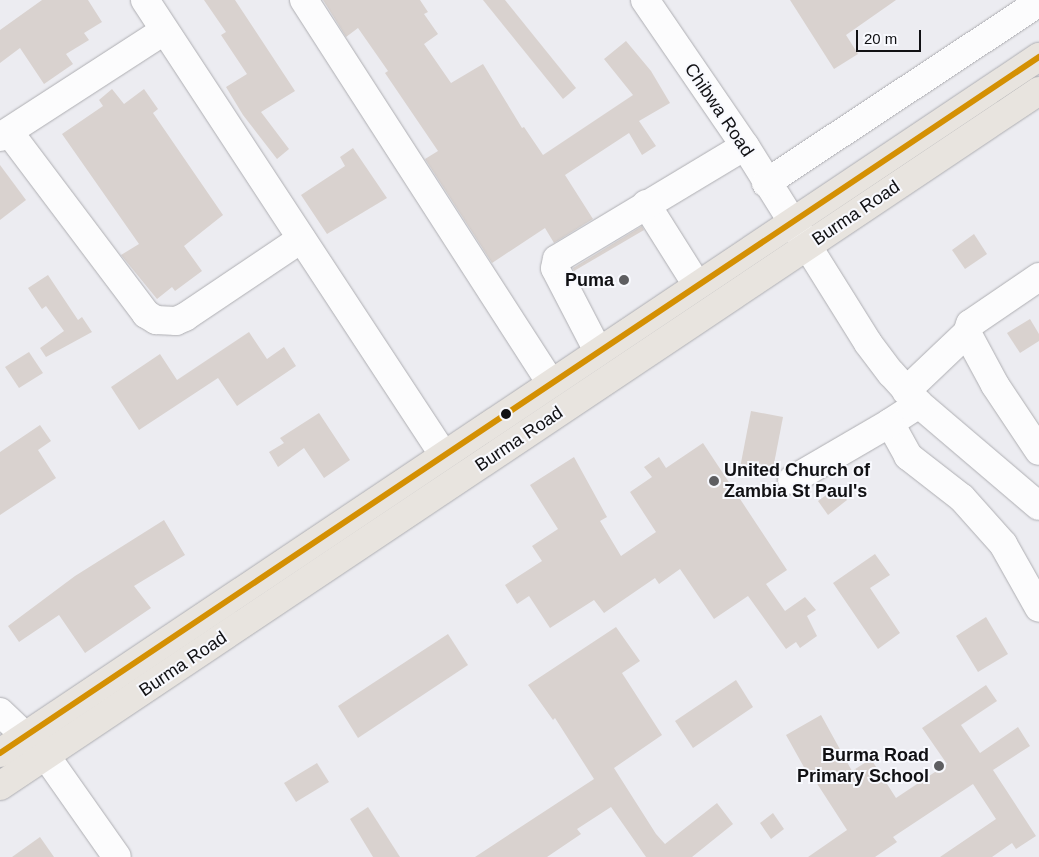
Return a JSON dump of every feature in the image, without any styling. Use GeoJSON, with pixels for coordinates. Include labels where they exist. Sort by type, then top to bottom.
{"type":"FeatureCollection","features":[{"type":"Feature","properties":{"kind":"main road","name":"Burma Road"},"geometry":{"type":"LineString","coordinates":[[0,753],[443,454],[1039,57]]}},
{"type":"Feature","properties":{"kind":"main road","name":"Burma Road"},"geometry":{"type":"LineString","coordinates":[[0,786],[1039,91]]}},
{"type":"Feature","properties":{"kind":"street"},"geometry":{"type":"LineString","coordinates":[[145,0],[443,454]]}},
{"type":"Feature","properties":{"kind":"street"},"geometry":{"type":"LineString","coordinates":[[304,0],[551,382]]}},
{"type":"Feature","properties":{"kind":"street","name":"Chibwa Road"},"geometry":{"type":"LineString","coordinates":[[645,0],[745,146],[766,183],[868,343],[913,398],[1039,506]]}},
{"type":"Feature","properties":{"kind":"street"},"geometry":{"type":"LineString","coordinates":[[766,183],[1039,2]]}},
{"type":"Feature","properties":{"kind":"street"},"geometry":{"type":"LineString","coordinates":[[164,31],[4,134],[146,314],[156,320],[176,321],[185,317],[301,239]]}},
{"type":"Feature","properties":{"kind":"street"},"geometry":{"type":"LineString","coordinates":[[598,351],[555,263],[646,204],[745,146]]}},
{"type":"Feature","properties":{"kind":"street"},"geometry":{"type":"LineString","coordinates":[[646,204],[697,285]]}},
{"type":"Feature","properties":{"kind":"street"},"geometry":{"type":"LineString","coordinates":[[792,480],[890,423],[967,333],[970,324],[1039,276]]}},
{"type":"Feature","properties":{"kind":"street"},"geometry":{"type":"LineString","coordinates":[[967,333],[995,385],[1039,451]]}},
{"type":"Feature","properties":{"kind":"street"},"geometry":{"type":"LineString","coordinates":[[890,423],[908,456],[962,498],[1004,544],[1039,608]]}},
{"type":"Feature","properties":{"kind":"street"},"geometry":{"type":"LineString","coordinates":[[0,712],[46,756],[117,857]]}},
{"type":"Feature","properties":{"kind":"building"},"geometry":{"type":"Polygon","coordinates":[[[42,0],[88,0],[102,22],[84,33],[89,40],[66,54],[73,64],[44,84],[20,48],[0,63],[0,30],[42,0]]]}},
{"type":"Feature","properties":{"kind":"building"},"geometry":{"type":"Polygon","coordinates":[[[204,0],[235,0],[295,91],[261,112],[289,149],[277,159],[243,115],[226,87],[247,74],[221,35],[226,32],[204,0]]]}},
{"type":"Feature","properties":{"kind":"building"},"geometry":{"type":"Polygon","coordinates":[[[323,0],[420,0],[428,12],[424,14],[438,34],[424,44],[451,83],[483,64],[522,128],[524,127],[543,155],[633,95],[604,59],[626,41],[651,71],[670,103],[639,121],[656,146],[642,155],[629,133],[565,175],[593,219],[554,243],[545,228],[492,263],[425,159],[438,151],[385,73],[388,71],[358,28],[346,37],[323,0]]]}},
{"type":"Feature","properties":{"kind":"building"},"geometry":{"type":"Polygon","coordinates":[[[483,0],[505,0],[576,88],[563,99],[483,0]]]}},
{"type":"Feature","properties":{"kind":"building"},"geometry":{"type":"Polygon","coordinates":[[[790,0],[896,0],[846,35],[858,54],[834,69],[790,0]]]}},
{"type":"Feature","properties":{"kind":"building"},"geometry":{"type":"Polygon","coordinates":[[[112,89],[124,104],[144,89],[158,109],[153,113],[223,215],[184,246],[202,271],[175,291],[172,287],[157,299],[121,255],[139,244],[62,134],[103,106],[99,100],[112,89]]]}},
{"type":"Feature","properties":{"kind":"building"},"geometry":{"type":"Polygon","coordinates":[[[353,148],[387,198],[327,234],[301,195],[345,166],[340,157],[353,148]]]}},
{"type":"Feature","properties":{"kind":"building"},"geometry":{"type":"Polygon","coordinates":[[[0,165],[26,200],[0,220],[0,165]]]}},
{"type":"Feature","properties":{"kind":"building"},"geometry":{"type":"Polygon","coordinates":[[[642,226],[644,230],[574,271],[573,268],[642,226]]]}},
{"type":"Feature","properties":{"kind":"building"},"geometry":{"type":"Polygon","coordinates":[[[974,234],[987,254],[965,269],[952,250],[974,234]]]}},
{"type":"Feature","properties":{"kind":"building"},"geometry":{"type":"Polygon","coordinates":[[[48,275],[78,320],[82,317],[92,332],[46,357],[40,348],[64,331],[46,306],[42,309],[28,288],[48,275]]]}},
{"type":"Feature","properties":{"kind":"building"},"geometry":{"type":"Polygon","coordinates":[[[1030,319],[1039,334],[1039,341],[1020,353],[1007,333],[1030,319]]]}},
{"type":"Feature","properties":{"kind":"building"},"geometry":{"type":"Polygon","coordinates":[[[249,332],[267,359],[284,347],[296,366],[237,406],[218,378],[139,430],[111,387],[160,354],[177,380],[249,332]]]}},
{"type":"Feature","properties":{"kind":"building"},"geometry":{"type":"Polygon","coordinates":[[[29,352],[43,373],[19,388],[5,367],[29,352]]]}},
{"type":"Feature","properties":{"kind":"building"},"geometry":{"type":"Polygon","coordinates":[[[751,411],[783,417],[772,474],[740,468],[751,411]]]}},
{"type":"Feature","properties":{"kind":"building"},"geometry":{"type":"Polygon","coordinates":[[[319,413],[350,460],[324,478],[304,448],[278,467],[269,452],[284,443],[280,438],[319,413]]]}},
{"type":"Feature","properties":{"kind":"building"},"geometry":{"type":"Polygon","coordinates":[[[40,425],[51,441],[38,450],[56,478],[0,515],[0,452],[40,425]]]}},
{"type":"Feature","properties":{"kind":"building"},"geometry":{"type":"Polygon","coordinates":[[[703,443],[787,570],[766,584],[785,611],[805,597],[816,610],[807,616],[817,636],[800,648],[796,642],[786,649],[748,596],[714,619],[680,569],[659,584],[655,578],[604,613],[594,600],[550,628],[529,596],[517,604],[505,585],[542,561],[532,546],[558,529],[530,485],[574,457],[607,517],[600,521],[621,556],[656,532],[630,492],[652,477],[644,467],[659,457],[666,468],[703,443]]]}},
{"type":"Feature","properties":{"kind":"building"},"geometry":{"type":"Polygon","coordinates":[[[837,487],[847,500],[828,515],[818,501],[837,487]]]}},
{"type":"Feature","properties":{"kind":"building"},"geometry":{"type":"Polygon","coordinates":[[[164,520],[185,555],[134,586],[151,608],[85,653],[59,615],[19,642],[8,626],[75,576],[164,520]]]}},
{"type":"Feature","properties":{"kind":"building"},"geometry":{"type":"Polygon","coordinates":[[[875,554],[890,575],[870,588],[900,633],[878,649],[833,583],[875,554]]]}},
{"type":"Feature","properties":{"kind":"building"},"geometry":{"type":"Polygon","coordinates":[[[986,617],[1008,654],[978,672],[956,636],[986,617]]]}},
{"type":"Feature","properties":{"kind":"building"},"geometry":{"type":"Polygon","coordinates":[[[616,627],[640,661],[622,673],[662,735],[614,768],[656,834],[665,844],[717,803],[733,824],[692,857],[646,857],[611,807],[577,829],[581,834],[547,857],[475,857],[594,779],[555,718],[553,720],[528,685],[616,627]]]}},
{"type":"Feature","properties":{"kind":"building"},"geometry":{"type":"Polygon","coordinates":[[[448,634],[468,665],[358,738],[338,706],[448,634]]]}},
{"type":"Feature","properties":{"kind":"building"},"geometry":{"type":"Polygon","coordinates":[[[736,680],[753,707],[693,748],[675,721],[736,680]]]}},
{"type":"Feature","properties":{"kind":"building"},"geometry":{"type":"Polygon","coordinates":[[[986,685],[997,701],[961,725],[980,753],[1018,727],[1030,746],[993,770],[1036,836],[1016,849],[1012,843],[992,857],[940,857],[996,819],[973,784],[893,837],[897,842],[875,857],[808,857],[847,830],[807,768],[805,769],[786,735],[821,715],[852,771],[871,759],[896,798],[947,764],[922,728],[986,685]]]}},
{"type":"Feature","properties":{"kind":"building"},"geometry":{"type":"Polygon","coordinates":[[[317,763],[329,782],[296,802],[284,783],[317,763]]]}},
{"type":"Feature","properties":{"kind":"building"},"geometry":{"type":"Polygon","coordinates":[[[368,807],[400,857],[373,857],[350,819],[368,807]]]}},
{"type":"Feature","properties":{"kind":"building"},"geometry":{"type":"Polygon","coordinates":[[[773,813],[784,829],[771,839],[760,823],[773,813]]]}},
{"type":"Feature","properties":{"kind":"building"},"geometry":{"type":"Polygon","coordinates":[[[40,837],[54,857],[12,857],[40,837]]]}},
{"type":"Feature","properties":{"kind":"transit line"},"geometry":{"type":"LineString","coordinates":[[0,753],[1039,57]]}},
{"type":"Feature","properties":{"kind":"place","name":"Puma"},"geometry":{"type":"Point","coordinates":[624,280]}},
{"type":"Feature","properties":{"kind":"place","name":"United Church of Zambia St Paul's"},"geometry":{"type":"Point","coordinates":[714,481]}},
{"type":"Feature","properties":{"kind":"place","name":"Burma Road Primary School"},"geometry":{"type":"Point","coordinates":[939,766]}}]}
